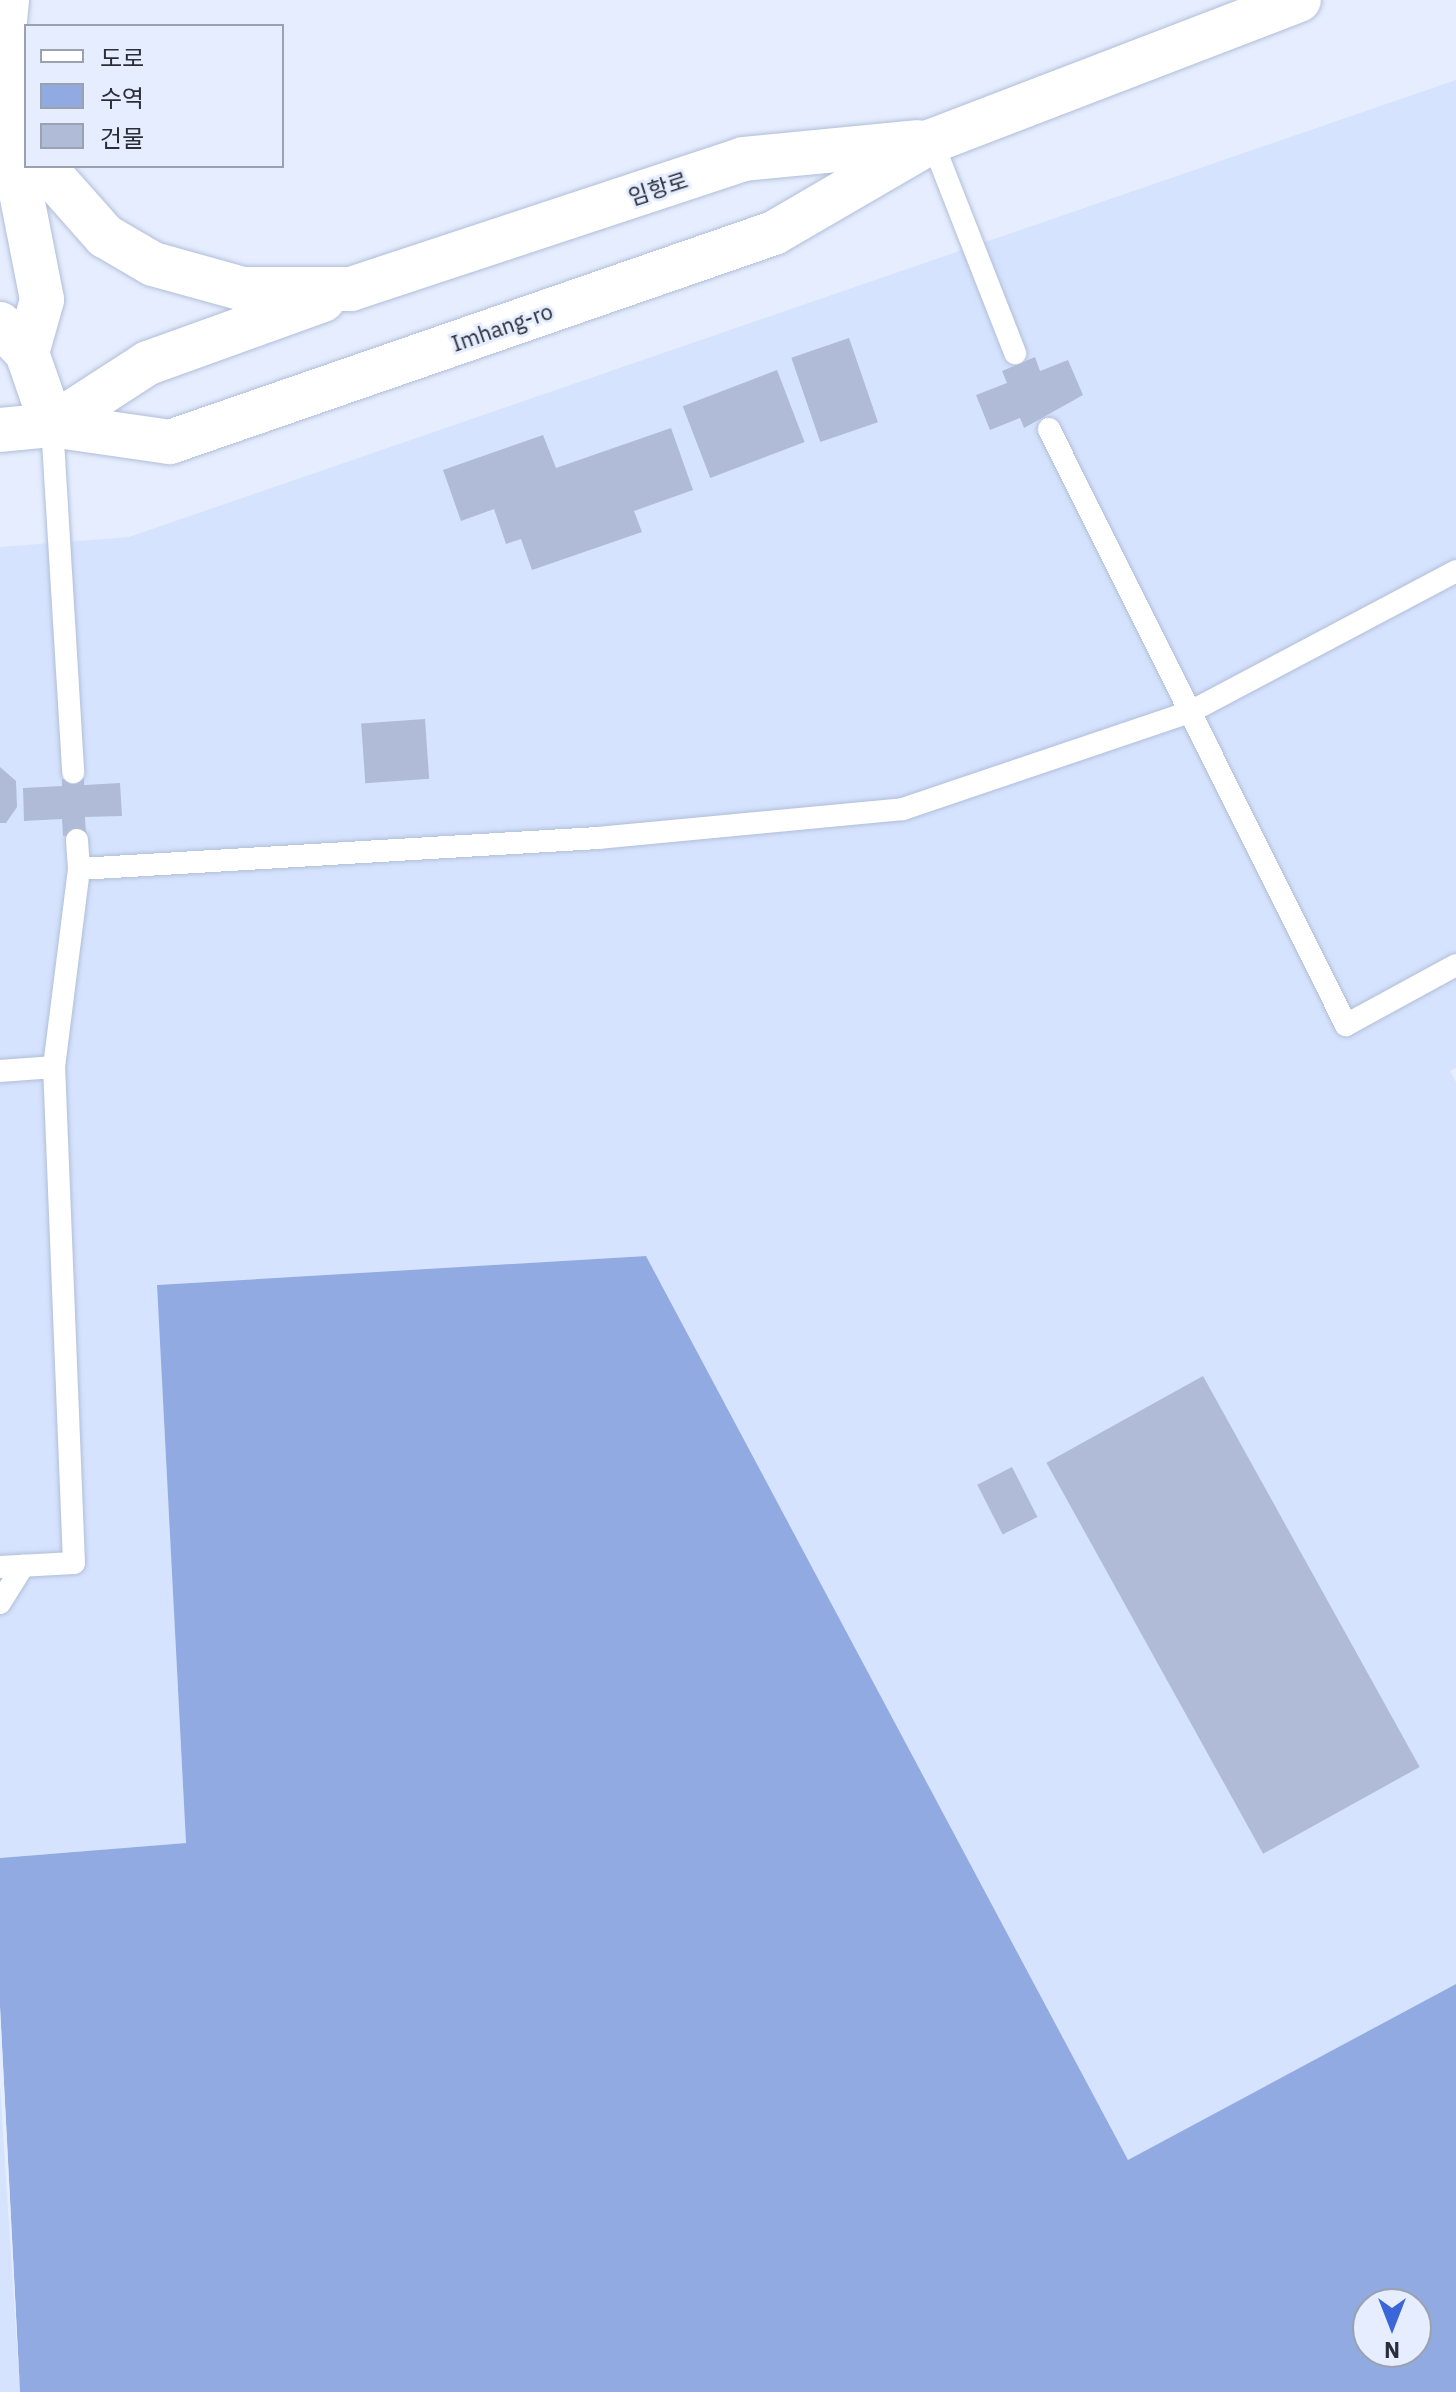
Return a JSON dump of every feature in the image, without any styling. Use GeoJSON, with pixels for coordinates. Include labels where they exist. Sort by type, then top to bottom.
{"type":"FeatureCollection","features":[{"type":"Feature","properties":{"kind":"main road"},"geometry":{"type":"LineString","coordinates":[[7,0],[2,53],[42,300],[14,338],[52,425]]}},
{"type":"Feature","properties":{"kind":"main road","name":"임항로"},"geometry":{"type":"LineString","coordinates":[[45,168],[105,236],[153,264],[243,289],[351,289],[743,159],[932,141],[1299,0]]}},
{"type":"Feature","properties":{"kind":"main road","name":"Imhang-ro"},"geometry":{"type":"LineString","coordinates":[[52,425],[170,442],[774,233],[932,141]]}},
{"type":"Feature","properties":{"kind":"main road"},"geometry":{"type":"LineString","coordinates":[[0,430],[52,425],[148,363],[351,289]]}},
{"type":"Feature","properties":{"kind":"lane"},"geometry":{"type":"LineString","coordinates":[[932,141],[1015,353]]}},
{"type":"Feature","properties":{"kind":"lane"},"geometry":{"type":"LineString","coordinates":[[52,425],[73,772]]}},
{"type":"Feature","properties":{"kind":"lane"},"geometry":{"type":"LineString","coordinates":[[1049,429],[1346,1025],[1456,965]]}},
{"type":"Feature","properties":{"kind":"lane"},"geometry":{"type":"LineString","coordinates":[[79,869],[598,838],[903,809],[1190,712],[1456,571]]}},
{"type":"Feature","properties":{"kind":"lane"},"geometry":{"type":"LineString","coordinates":[[0,1603],[11,1567],[74,1563],[54,1067],[79,869],[77,840]]}},
{"type":"Feature","properties":{"kind":"lane"},"geometry":{"type":"LineString","coordinates":[[0,1071],[54,1067]]}},
{"type":"Feature","properties":{"kind":"shaded area"},"geometry":{"type":"Polygon","coordinates":[[[1456,80],[1456,1068],[1450,1071],[1456,1082],[1456,1984],[1128,2161],[646,1256],[157,1285],[186,1843],[0,1858],[0,547],[129,537],[1456,80]]]}},
{"type":"Feature","properties":{"kind":"shaded area"},"geometry":{"type":"Polygon","coordinates":[[[0,2007],[20,2392],[0,2392],[0,2007]]]}},
{"type":"Feature","properties":{"kind":"water"},"geometry":{"type":"Polygon","coordinates":[[[646,1256],[1128,2160],[1456,1984],[1456,2392],[20,2392],[0,2007],[0,1858],[186,1843],[157,1285],[646,1256]]]}},
{"type":"Feature","properties":{"kind":"pier"},"geometry":{"type":"Polygon","coordinates":[[[0,2007],[20,2392],[0,2085],[0,2007]]]}},
{"type":"Feature","properties":{"kind":"building"},"geometry":{"type":"Polygon","coordinates":[[[849,338],[878,422],[820,442],[791,358],[849,338]]]}},
{"type":"Feature","properties":{"kind":"building"},"geometry":{"type":"Polygon","coordinates":[[[1035,357],[1040,371],[1068,360],[1083,395],[1024,428],[1020,418],[990,430],[976,395],[1007,383],[1002,371],[1035,357]]]}},
{"type":"Feature","properties":{"kind":"building"},"geometry":{"type":"Polygon","coordinates":[[[777,370],[805,442],[710,478],[683,406],[777,370]]]}},
{"type":"Feature","properties":{"kind":"building"},"geometry":{"type":"Polygon","coordinates":[[[671,428],[693,490],[634,511],[642,532],[532,570],[521,539],[506,544],[494,509],[461,521],[443,470],[543,435],[556,468],[671,428]]]}},
{"type":"Feature","properties":{"kind":"building"},"geometry":{"type":"Polygon","coordinates":[[[425,719],[429,779],[365,783],[361,723],[425,719]]]}},
{"type":"Feature","properties":{"kind":"building"},"geometry":{"type":"Polygon","coordinates":[[[0,767],[16,781],[17,807],[6,823],[0,823],[0,767]]]}},
{"type":"Feature","properties":{"kind":"building"},"geometry":{"type":"Polygon","coordinates":[[[84,778],[84,785],[120,783],[122,816],[85,817],[86,835],[63,836],[62,819],[24,821],[23,788],[62,786],[62,779],[84,778]]]}},
{"type":"Feature","properties":{"kind":"building"},"geometry":{"type":"Polygon","coordinates":[[[1203,1376],[1420,1767],[1263,1854],[1046,1463],[1203,1376]]]}},
{"type":"Feature","properties":{"kind":"building"},"geometry":{"type":"Polygon","coordinates":[[[1012,1467],[1037,1517],[1003,1535],[977,1485],[1012,1467]]]}}]}
